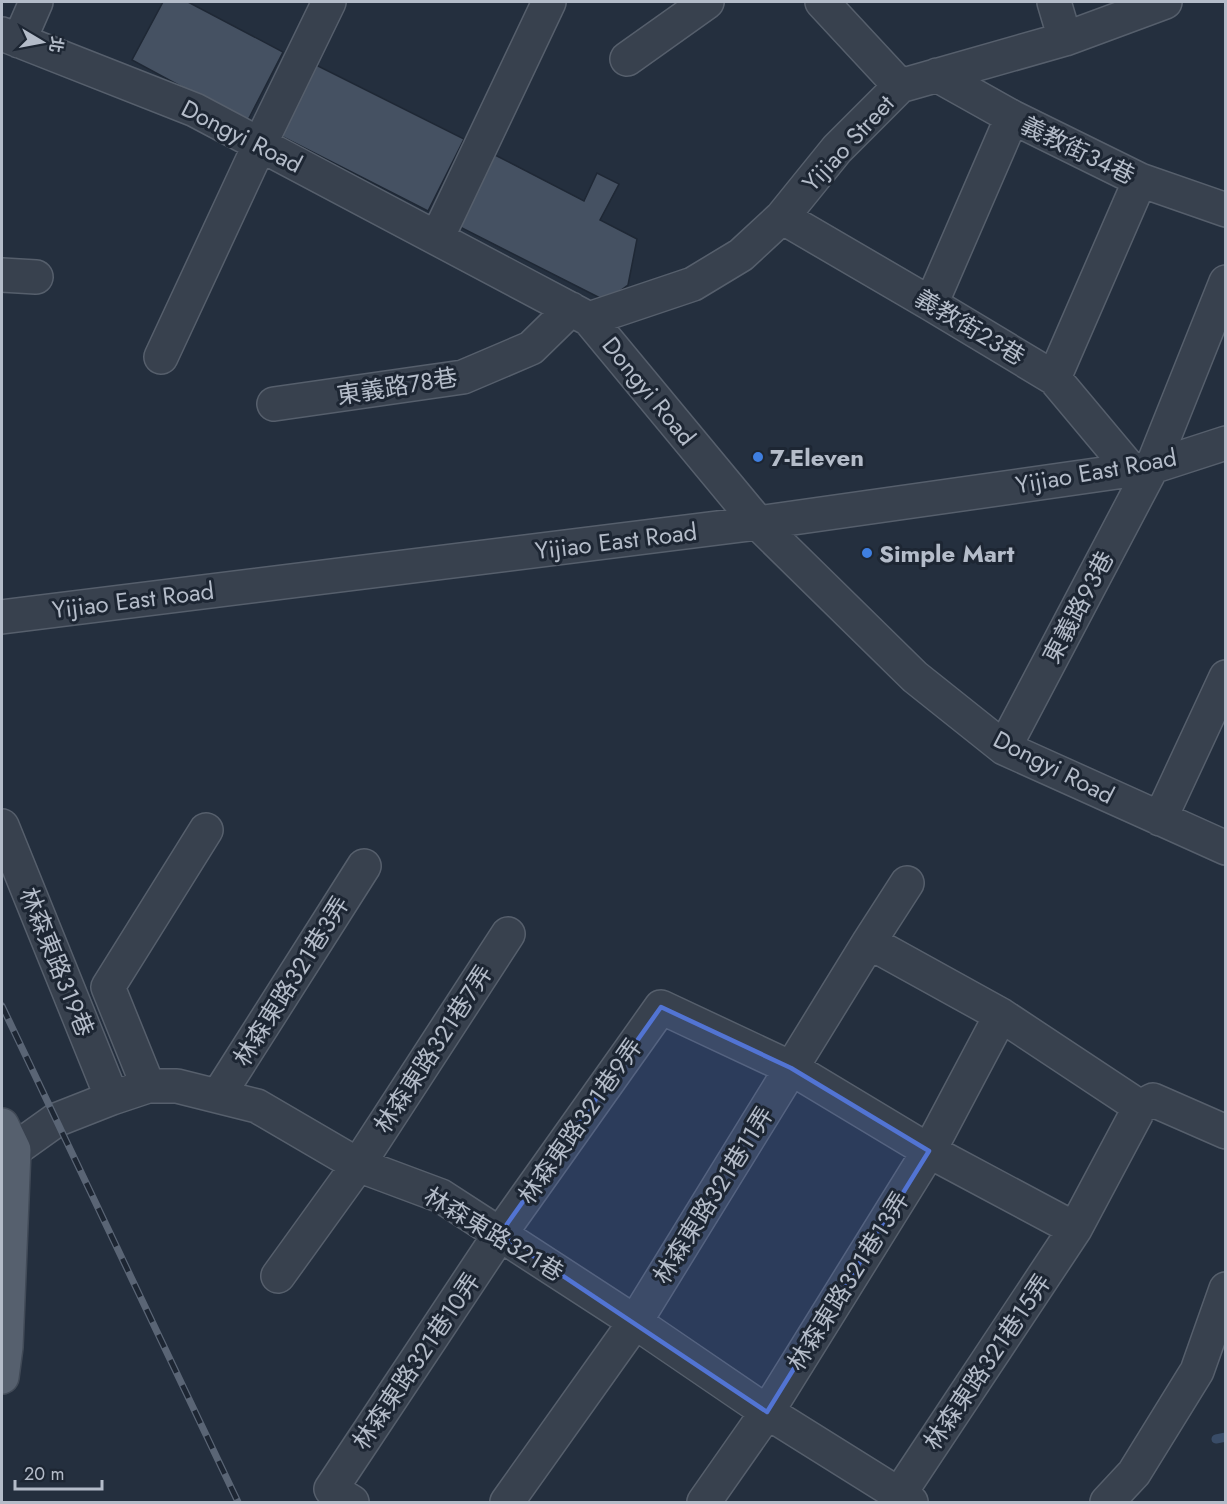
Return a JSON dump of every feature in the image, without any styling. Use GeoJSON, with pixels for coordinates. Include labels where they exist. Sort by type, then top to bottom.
{"type":"FeatureCollection","features":[{"type":"Feature","properties":{"kind":"main road"},"geometry":{"type":"LineString","coordinates":[[2,1377],[6,1347],[8,1138]]}},
{"type":"Feature","properties":{"kind":"street"},"geometry":{"type":"LineString","coordinates":[[10,38],[36,2]]}},
{"type":"Feature","properties":{"kind":"street"},"geometry":{"type":"LineString","coordinates":[[161,357],[329,2]]}},
{"type":"Feature","properties":{"kind":"street"},"geometry":{"type":"LineString","coordinates":[[437,238],[549,2]]}},
{"type":"Feature","properties":{"kind":"street"},"geometry":{"type":"LineString","coordinates":[[627,59],[707,2]]}},
{"type":"Feature","properties":{"kind":"street"},"geometry":{"type":"LineString","coordinates":[[822,2],[900,86]]}},
{"type":"Feature","properties":{"kind":"street"},"geometry":{"type":"LineString","coordinates":[[1054,2],[1065,39]]}},
{"type":"Feature","properties":{"kind":"street","name":"Yijiao Street"},"geometry":{"type":"LineString","coordinates":[[580,314],[693,284],[741,255],[782,217],[837,149],[900,86],[1065,39],[1166,2]]}},
{"type":"Feature","properties":{"kind":"street","name":"Dongyi Road"},"geometry":{"type":"LineString","coordinates":[[10,38],[195,110],[580,314],[758,523],[915,677],[1004,748],[1226,848]]}},
{"type":"Feature","properties":{"kind":"street","name":"義教街34巷"},"geometry":{"type":"LineString","coordinates":[[937,75],[1012,117],[1140,180],[1226,210]]}},
{"type":"Feature","properties":{"kind":"street"},"geometry":{"type":"LineString","coordinates":[[932,304],[1012,117]]}},
{"type":"Feature","properties":{"kind":"street"},"geometry":{"type":"LineString","coordinates":[[1054,378],[1140,180]]}},
{"type":"Feature","properties":{"kind":"street","name":"義教街23巷"},"geometry":{"type":"LineString","coordinates":[[782,217],[1054,378],[1142,468]]}},
{"type":"Feature","properties":{"kind":"street"},"geometry":{"type":"LineString","coordinates":[[2,276],[36,277]]}},
{"type":"Feature","properties":{"kind":"street"},"geometry":{"type":"LineString","coordinates":[[1142,468],[1226,282]]}},
{"type":"Feature","properties":{"kind":"street","name":"東義路78巷"},"geometry":{"type":"LineString","coordinates":[[274,404],[463,377],[531,348],[580,314]]}},
{"type":"Feature","properties":{"kind":"street","name":"Yijiao East Road"},"geometry":{"type":"LineString","coordinates":[[2,616],[758,523],[1142,468],[1226,443]]}},
{"type":"Feature","properties":{"kind":"street","name":"東義路93巷"},"geometry":{"type":"LineString","coordinates":[[1004,748],[1142,468]]}},
{"type":"Feature","properties":{"kind":"street"},"geometry":{"type":"LineString","coordinates":[[1160,819],[1226,677]]}},
{"type":"Feature","properties":{"kind":"street","name":"林森東路319巷"},"geometry":{"type":"LineString","coordinates":[[2,826],[112,1098]]}},
{"type":"Feature","properties":{"kind":"street"},"geometry":{"type":"LineString","coordinates":[[148,1086],[108,987],[206,830]]}},
{"type":"Feature","properties":{"kind":"street","name":"林森東路321巷3弄"},"geometry":{"type":"LineString","coordinates":[[218,1096],[364,866]]}},
{"type":"Feature","properties":{"kind":"street","name":"林森東路321巷11弄"},"geometry":{"type":"LineString","coordinates":[[507,1503],[635,1322],[907,883]]}},
{"type":"Feature","properties":{"kind":"street","name":"林森東路321巷7弄"},"geometry":{"type":"LineString","coordinates":[[278,1276],[358,1165],[508,934]]}},
{"type":"Feature","properties":{"kind":"street"},"geometry":{"type":"LineString","coordinates":[[869,942],[1001,1015],[1140,1107],[1153,1100],[1226,1132]]}},
{"type":"Feature","properties":{"kind":"street","name":"林森東路321巷9弄"},"geometry":{"type":"LineString","coordinates":[[500,1234],[661,1007],[791,1068]]}},
{"type":"Feature","properties":{"kind":"street","name":"林森東路321巷13弄"},"geometry":{"type":"LineString","coordinates":[[704,1503],[767,1412],[929,1151],[1001,1015]]}},
{"type":"Feature","properties":{"kind":"street"},"geometry":{"type":"LineString","coordinates":[[791,1068],[929,1151],[1075,1229]]}},
{"type":"Feature","properties":{"kind":"street","name":"林森東路321巷"},"geometry":{"type":"LineString","coordinates":[[8,1138],[148,1086],[177,1086],[257,1106],[358,1165],[441,1196],[635,1322],[901,1500]]}},
{"type":"Feature","properties":{"kind":"street","name":"林森東路321巷15弄"},"geometry":{"type":"LineString","coordinates":[[901,1500],[1075,1229],[1140,1107]]}},
{"type":"Feature","properties":{"kind":"street","name":"林森東路321巷10弄"},"geometry":{"type":"LineString","coordinates":[[342,1496],[500,1234]]}},
{"type":"Feature","properties":{"kind":"street"},"geometry":{"type":"LineString","coordinates":[[1107,1503],[1134,1473],[1197,1371],[1226,1289]]}},
{"type":"Feature","properties":{"kind":"highlighted area"},"geometry":{"type":"Polygon","coordinates":[[[661,1007],[791,1068],[929,1151],[767,1412],[500,1234],[661,1007]]]}},
{"type":"Feature","properties":{"kind":"building"},"geometry":{"type":"Polygon","coordinates":[[[163,2],[188,2],[283,52],[247,122],[132,60],[163,2]]]}},
{"type":"Feature","properties":{"kind":"building"},"geometry":{"type":"Polygon","coordinates":[[[316,65],[464,139],[428,211],[281,136],[316,65]]]}},
{"type":"Feature","properties":{"kind":"building"},"geometry":{"type":"Polygon","coordinates":[[[495,155],[584,201],[597,173],[619,184],[600,220],[637,239],[628,285],[606,301],[460,227],[495,155]]]}},
{"type":"Feature","properties":{"kind":"waterway"},"geometry":{"type":"LineString","coordinates":[[1216,1439],[1226,1437]]}},
{"type":"Feature","properties":{"kind":"railway"},"geometry":{"type":"LineString","coordinates":[[2,1006],[238,1502]]}},
{"type":"Feature","properties":{"kind":"place","name":"7-Eleven"},"geometry":{"type":"Point","coordinates":[758,457]}},
{"type":"Feature","properties":{"kind":"place","name":"Simple Mart"},"geometry":{"type":"Point","coordinates":[867,553]}}]}
